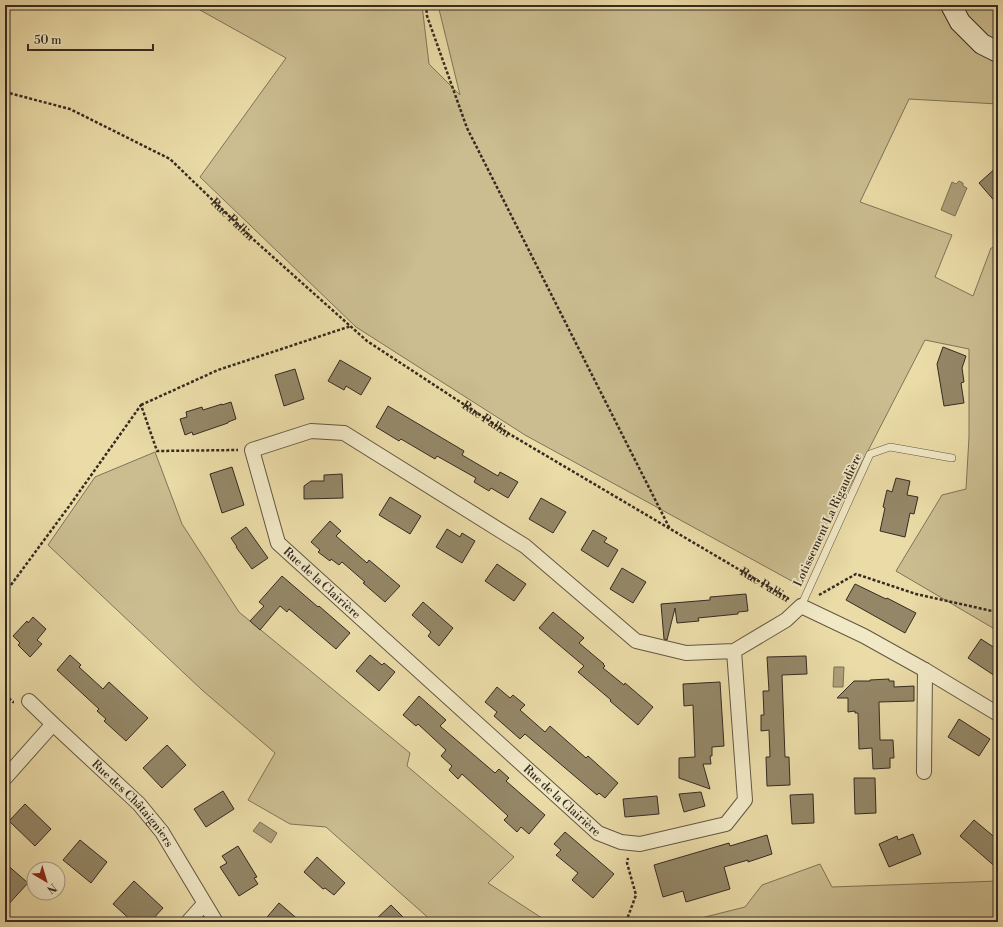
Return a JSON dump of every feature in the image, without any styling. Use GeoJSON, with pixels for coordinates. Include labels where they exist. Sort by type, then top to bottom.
{"type":"FeatureCollection","features":[{"type":"Feature","properties":{"kind":"street"},"geometry":{"type":"LineString","coordinates":[[951,5],[960,22],[982,44],[998,52]]}},
{"type":"Feature","properties":{"kind":"street"},"geometry":{"type":"LineString","coordinates":[[252,450],[311,431],[344,433],[525,546],[636,641],[686,653],[734,650],[786,620],[801,606]]}},
{"type":"Feature","properties":{"kind":"street","name":"Rue de la Clairière"},"geometry":{"type":"LineString","coordinates":[[252,450],[278,543],[598,833],[621,842],[640,844],[726,824],[745,800],[734,650]]}},
{"type":"Feature","properties":{"kind":"street","name":"Rue Pallin"},"geometry":{"type":"LineString","coordinates":[[801,606],[864,636],[925,670],[998,714]]}},
{"type":"Feature","properties":{"kind":"street"},"geometry":{"type":"LineString","coordinates":[[924,772],[925,670]]}},
{"type":"Feature","properties":{"kind":"street","name":"Rue des Châtaigniers"},"geometry":{"type":"LineString","coordinates":[[29,701],[139,804],[162,832],[216,922]]}},
{"type":"Feature","properties":{"kind":"street"},"geometry":{"type":"LineString","coordinates":[[5,778],[53,724]]}},
{"type":"Feature","properties":{"kind":"street"},"geometry":{"type":"LineString","coordinates":[[188,922],[204,904]]}},
{"type":"Feature","properties":{"kind":"lane","name":"Lotissement La Rigaudière"},"geometry":{"type":"LineString","coordinates":[[801,606],[870,454],[890,447],[952,458]]}},
{"type":"Feature","properties":{"kind":"path"},"geometry":{"type":"LineString","coordinates":[[426,5],[427,16],[467,128],[670,529]]}},
{"type":"Feature","properties":{"kind":"path","name":"Rue Pallin"},"geometry":{"type":"LineString","coordinates":[[5,92],[70,109],[170,159],[254,240],[367,341],[506,432],[801,606]]}},
{"type":"Feature","properties":{"kind":"path"},"geometry":{"type":"LineString","coordinates":[[5,593],[141,405],[218,370],[351,326]]}},
{"type":"Feature","properties":{"kind":"path"},"geometry":{"type":"LineString","coordinates":[[141,405],[157,451],[252,450]]}},
{"type":"Feature","properties":{"kind":"path"},"geometry":{"type":"LineString","coordinates":[[801,606],[856,574],[916,594],[992,611],[998,610]]}},
{"type":"Feature","properties":{"kind":"path"},"geometry":{"type":"LineString","coordinates":[[626,922],[636,895],[627,864]]}},
{"type":"Feature","properties":{"kind":"shaded area"},"geometry":{"type":"Polygon","coordinates":[[[191,5],[422,5],[429,64],[460,95],[438,5],[998,5],[998,104],[909,99],[860,202],[952,235],[935,277],[973,296],[991,248],[998,247],[998,631],[896,571],[942,495],[966,489],[969,437],[969,349],[925,340],[799,585],[525,435],[356,327],[200,177],[286,58],[191,5]]]}},
{"type":"Feature","properties":{"kind":"shaded area"},"geometry":{"type":"Polygon","coordinates":[[[959,181],[967,188],[955,216],[941,210],[952,182],[956,184],[959,181]]]}},
{"type":"Feature","properties":{"kind":"shaded area"},"geometry":{"type":"Polygon","coordinates":[[[155,452],[182,524],[239,612],[410,753],[407,766],[514,857],[488,883],[548,922],[433,922],[326,827],[290,824],[248,800],[275,753],[202,690],[48,545],[95,477],[155,452]]]}},
{"type":"Feature","properties":{"kind":"shaded area"},"geometry":{"type":"Polygon","coordinates":[[[834,667],[844,667],[843,687],[833,687],[834,667]]]}},
{"type":"Feature","properties":{"kind":"shaded area"},"geometry":{"type":"Polygon","coordinates":[[[260,822],[277,833],[271,843],[253,831],[260,822]]]}},
{"type":"Feature","properties":{"kind":"shaded area"},"geometry":{"type":"Polygon","coordinates":[[[820,864],[832,887],[998,881],[998,922],[685,922],[745,907],[762,885],[820,864]]]}},
{"type":"Feature","properties":{"kind":"building"},"geometry":{"type":"Polygon","coordinates":[[[998,166],[998,205],[979,183],[998,166]]]}},
{"type":"Feature","properties":{"kind":"building"},"geometry":{"type":"Polygon","coordinates":[[[943,347],[966,356],[962,368],[964,382],[961,383],[964,403],[944,406],[937,364],[943,347]]]}},
{"type":"Feature","properties":{"kind":"building"},"geometry":{"type":"Polygon","coordinates":[[[340,360],[371,378],[361,395],[346,386],[344,390],[328,381],[340,360]]]}},
{"type":"Feature","properties":{"kind":"building"},"geometry":{"type":"Polygon","coordinates":[[[295,369],[304,399],[284,406],[275,375],[295,369]]]}},
{"type":"Feature","properties":{"kind":"building"},"geometry":{"type":"Polygon","coordinates":[[[231,402],[236,419],[193,435],[192,432],[185,435],[180,419],[187,417],[186,412],[202,407],[203,410],[231,402]]]}},
{"type":"Feature","properties":{"kind":"building"},"geometry":{"type":"Polygon","coordinates":[[[388,406],[464,451],[462,455],[498,476],[500,472],[518,482],[508,498],[491,488],[489,491],[474,482],[476,478],[437,456],[435,459],[401,439],[399,441],[376,427],[388,406]]]}},
{"type":"Feature","properties":{"kind":"building"},"geometry":{"type":"Polygon","coordinates":[[[232,467],[244,505],[222,513],[210,474],[232,467]]]}},
{"type":"Feature","properties":{"kind":"building"},"geometry":{"type":"Polygon","coordinates":[[[342,474],[343,498],[304,499],[304,486],[311,481],[324,481],[324,475],[342,474]]]}},
{"type":"Feature","properties":{"kind":"building"},"geometry":{"type":"Polygon","coordinates":[[[896,478],[910,481],[907,495],[918,497],[914,514],[910,513],[905,537],[880,531],[887,490],[892,492],[896,478]]]}},
{"type":"Feature","properties":{"kind":"building"},"geometry":{"type":"Polygon","coordinates":[[[390,497],[421,516],[410,534],[379,515],[390,497]]]}},
{"type":"Feature","properties":{"kind":"building"},"geometry":{"type":"Polygon","coordinates":[[[541,498],[566,512],[553,533],[529,519],[541,498]]]}},
{"type":"Feature","properties":{"kind":"building"},"geometry":{"type":"Polygon","coordinates":[[[330,521],[341,531],[336,536],[367,563],[369,560],[400,586],[385,602],[342,562],[339,565],[331,559],[330,561],[318,552],[320,550],[311,542],[330,521]]]}},
{"type":"Feature","properties":{"kind":"building"},"geometry":{"type":"Polygon","coordinates":[[[246,527],[268,558],[252,569],[231,538],[246,527]]]}},
{"type":"Feature","properties":{"kind":"building"},"geometry":{"type":"Polygon","coordinates":[[[447,529],[460,537],[462,533],[475,541],[462,563],[436,547],[447,529]]]}},
{"type":"Feature","properties":{"kind":"building"},"geometry":{"type":"Polygon","coordinates":[[[593,530],[607,538],[604,542],[618,550],[608,567],[581,550],[593,530]]]}},
{"type":"Feature","properties":{"kind":"building"},"geometry":{"type":"Polygon","coordinates":[[[497,564],[526,584],[514,601],[485,581],[497,564]]]}},
{"type":"Feature","properties":{"kind":"building"},"geometry":{"type":"Polygon","coordinates":[[[622,568],[646,582],[633,603],[610,589],[622,568]]]}},
{"type":"Feature","properties":{"kind":"building"},"geometry":{"type":"Polygon","coordinates":[[[282,576],[350,633],[336,649],[289,609],[287,612],[280,606],[260,630],[250,621],[264,606],[259,602],[282,576]]]}},
{"type":"Feature","properties":{"kind":"building"},"geometry":{"type":"Polygon","coordinates":[[[855,584],[916,613],[905,633],[846,600],[855,584]]]}},
{"type":"Feature","properties":{"kind":"building"},"geometry":{"type":"Polygon","coordinates":[[[746,594],[748,611],[738,612],[738,614],[698,618],[699,621],[677,623],[675,608],[667,640],[664,639],[661,604],[710,600],[710,597],[746,594]]]}},
{"type":"Feature","properties":{"kind":"building"},"geometry":{"type":"Polygon","coordinates":[[[423,602],[453,628],[439,646],[428,636],[431,632],[412,615],[423,602]]]}},
{"type":"Feature","properties":{"kind":"building"},"geometry":{"type":"Polygon","coordinates":[[[553,612],[584,638],[579,643],[604,664],[605,666],[603,668],[624,685],[625,683],[653,707],[638,725],[578,672],[584,666],[539,628],[553,612]]]}},
{"type":"Feature","properties":{"kind":"building"},"geometry":{"type":"Polygon","coordinates":[[[33,617],[46,629],[37,640],[42,644],[30,657],[18,645],[20,643],[13,636],[27,621],[28,623],[33,617]]]}},
{"type":"Feature","properties":{"kind":"building"},"geometry":{"type":"Polygon","coordinates":[[[981,639],[998,650],[998,678],[968,658],[981,639]]]}},
{"type":"Feature","properties":{"kind":"building"},"geometry":{"type":"Polygon","coordinates":[[[70,655],[81,665],[79,667],[103,689],[109,682],[148,718],[126,741],[104,721],[106,719],[97,711],[99,709],[57,670],[70,655]]]}},
{"type":"Feature","properties":{"kind":"building"},"geometry":{"type":"Polygon","coordinates":[[[370,655],[382,665],[384,663],[395,672],[379,691],[356,671],[370,655]]]}},
{"type":"Feature","properties":{"kind":"building"},"geometry":{"type":"Polygon","coordinates":[[[806,656],[807,674],[782,675],[785,757],[789,757],[790,785],[767,786],[766,757],[770,757],[769,730],[761,731],[761,715],[764,715],[763,691],[769,691],[767,657],[806,656]]]}},
{"type":"Feature","properties":{"kind":"building"},"geometry":{"type":"Polygon","coordinates":[[[889,679],[889,681],[894,681],[894,687],[914,686],[914,701],[879,702],[880,740],[893,740],[894,758],[890,758],[890,768],[873,769],[872,748],[859,749],[858,713],[855,713],[855,711],[848,712],[848,698],[837,698],[854,681],[889,679]]]}},
{"type":"Feature","properties":{"kind":"building"},"geometry":{"type":"Polygon","coordinates":[[[720,682],[724,746],[712,747],[712,756],[710,756],[711,764],[703,764],[710,789],[679,778],[679,758],[695,757],[693,705],[684,706],[683,684],[720,682]]]}},
{"type":"Feature","properties":{"kind":"building"},"geometry":{"type":"Polygon","coordinates":[[[497,687],[510,698],[513,695],[525,705],[520,710],[545,732],[550,726],[586,758],[588,756],[618,783],[605,798],[599,793],[597,795],[525,734],[520,739],[494,716],[497,712],[485,702],[497,687]]]}},
{"type":"Feature","properties":{"kind":"building"},"geometry":{"type":"Polygon","coordinates":[[[419,696],[446,720],[440,726],[495,773],[499,769],[509,778],[506,781],[545,815],[529,834],[521,827],[517,832],[504,820],[508,816],[462,774],[458,779],[449,770],[452,766],[441,756],[446,750],[418,724],[416,726],[403,715],[419,696]]]}},
{"type":"Feature","properties":{"kind":"building"},"geometry":{"type":"Polygon","coordinates":[[[959,719],[990,739],[979,756],[948,737],[959,719]]]}},
{"type":"Feature","properties":{"kind":"building"},"geometry":{"type":"Polygon","coordinates":[[[167,745],[186,765],[162,788],[143,768],[167,745]]]}},
{"type":"Feature","properties":{"kind":"building"},"geometry":{"type":"Polygon","coordinates":[[[854,778],[875,778],[876,813],[855,814],[854,778]]]}},
{"type":"Feature","properties":{"kind":"building"},"geometry":{"type":"Polygon","coordinates":[[[223,791],[234,809],[206,827],[194,809],[223,791]]]}},
{"type":"Feature","properties":{"kind":"building"},"geometry":{"type":"Polygon","coordinates":[[[701,792],[705,806],[684,812],[679,794],[701,792]]]}},
{"type":"Feature","properties":{"kind":"building"},"geometry":{"type":"Polygon","coordinates":[[[813,794],[814,823],[792,824],[790,795],[813,794]]]}},
{"type":"Feature","properties":{"kind":"building"},"geometry":{"type":"Polygon","coordinates":[[[657,796],[659,814],[625,817],[623,799],[657,796]]]}},
{"type":"Feature","properties":{"kind":"building"},"geometry":{"type":"Polygon","coordinates":[[[25,804],[51,829],[35,846],[9,821],[25,804]]]}},
{"type":"Feature","properties":{"kind":"building"},"geometry":{"type":"Polygon","coordinates":[[[974,820],[998,840],[998,869],[960,836],[974,820]]]}},
{"type":"Feature","properties":{"kind":"building"},"geometry":{"type":"Polygon","coordinates":[[[565,832],[614,874],[593,898],[572,880],[578,873],[556,855],[561,850],[554,844],[565,832]]]}},
{"type":"Feature","properties":{"kind":"building"},"geometry":{"type":"Polygon","coordinates":[[[913,834],[921,854],[889,867],[879,844],[897,836],[898,840],[913,834]]]}},
{"type":"Feature","properties":{"kind":"building"},"geometry":{"type":"Polygon","coordinates":[[[767,835],[772,854],[748,862],[748,860],[724,867],[730,889],[686,902],[683,891],[663,897],[654,865],[729,843],[730,846],[767,835]]]}},
{"type":"Feature","properties":{"kind":"building"},"geometry":{"type":"Polygon","coordinates":[[[80,840],[107,862],[91,883],[63,860],[80,840]]]}},
{"type":"Feature","properties":{"kind":"building"},"geometry":{"type":"Polygon","coordinates":[[[238,846],[257,877],[254,878],[258,884],[239,896],[220,867],[227,863],[222,856],[238,846]]]}},
{"type":"Feature","properties":{"kind":"building"},"geometry":{"type":"Polygon","coordinates":[[[317,857],[345,883],[334,895],[325,888],[323,889],[304,872],[317,857]]]}},
{"type":"Feature","properties":{"kind":"building"},"geometry":{"type":"Polygon","coordinates":[[[5,863],[26,881],[26,885],[5,908],[5,863]]]}},
{"type":"Feature","properties":{"kind":"building"},"geometry":{"type":"Polygon","coordinates":[[[134,881],[163,908],[150,922],[133,922],[113,904],[134,881]]]}},
{"type":"Feature","properties":{"kind":"building"},"geometry":{"type":"Polygon","coordinates":[[[279,903],[301,922],[263,922],[279,903]]]}},
{"type":"Feature","properties":{"kind":"building"},"geometry":{"type":"Polygon","coordinates":[[[391,905],[408,922],[373,922],[391,905]]]}}]}
